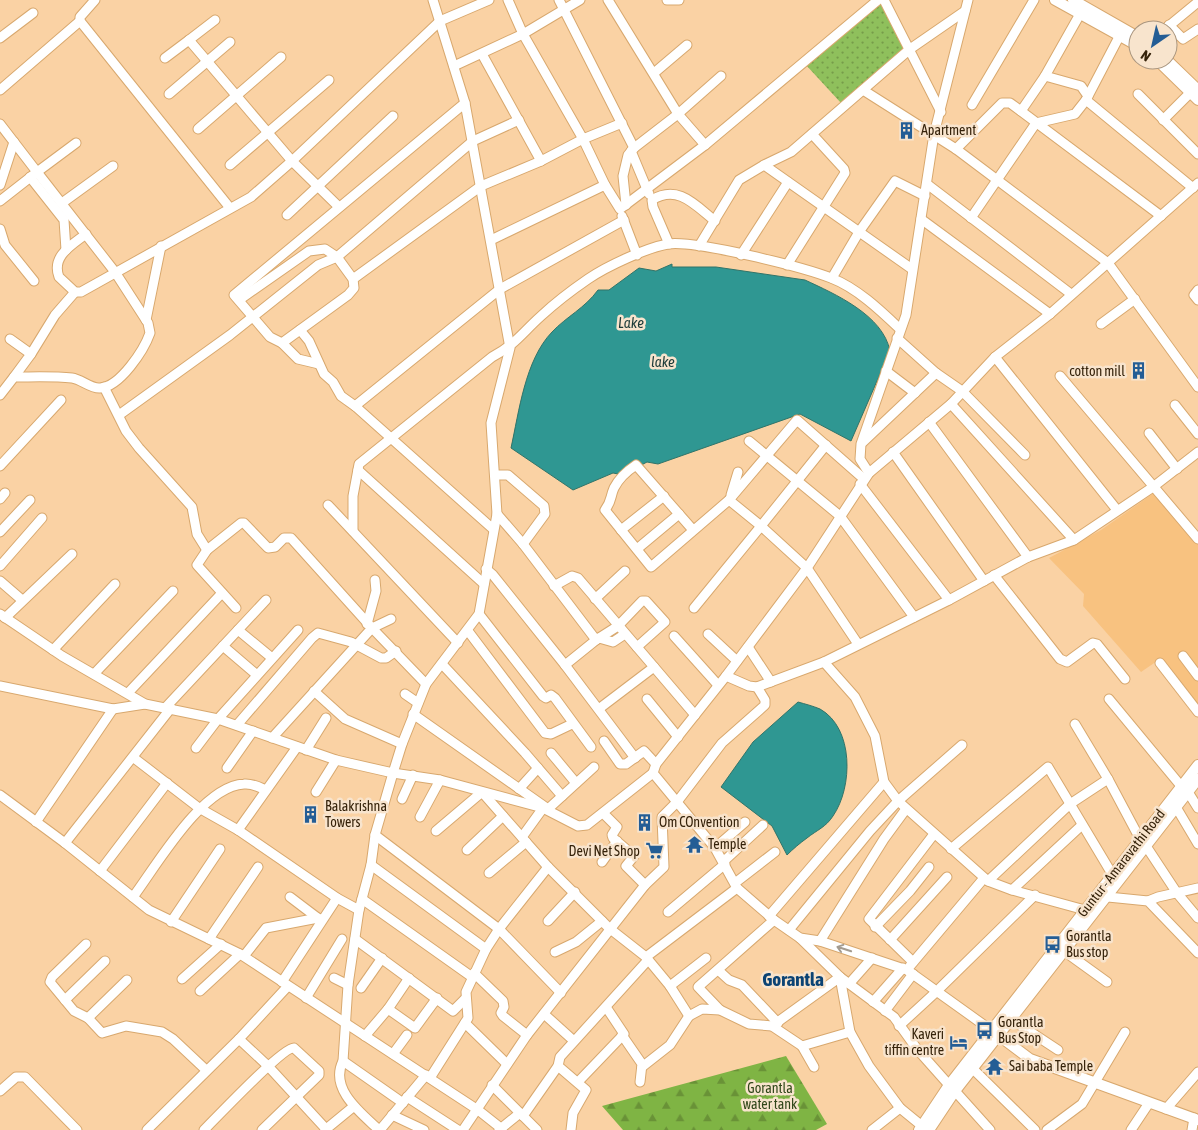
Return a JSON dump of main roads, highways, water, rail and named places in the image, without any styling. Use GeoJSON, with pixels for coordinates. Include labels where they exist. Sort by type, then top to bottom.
{"type":"FeatureCollection","features":[{"type":"Feature","properties":{"kind":"main road"},"geometry":{"type":"LineString","coordinates":[[1064,1],[1084,7],[1128,31]]}},
{"type":"Feature","properties":{"kind":"main road"},"geometry":{"type":"LineString","coordinates":[[1084,7],[1128,40]]}},
{"type":"Feature","properties":{"kind":"main road"},"geometry":{"type":"LineString","coordinates":[[1168,70],[1196,94]]}},
{"type":"Feature","properties":{"kind":"main road"},"geometry":{"type":"LineString","coordinates":[[1176,70],[1196,94]]}},
{"type":"Feature","properties":{"kind":"main road","name":"Guntur - Amaravathi Road"},"geometry":{"type":"LineString","coordinates":[[923,1129],[1112,874],[1176,807],[1198,765]]}},
{"type":"Feature","properties":{"kind":"main road","name":"Guntur - Amaravathi Road"},"geometry":{"type":"LineString","coordinates":[[952,1088],[972,1068],[996,1030],[1011,1019],[1108,896],[1143,842],[1184,789],[1198,779]]}},
{"type":"Feature","properties":{"kind":"main road"},"geometry":{"type":"LineString","coordinates":[[996,1030],[1030,1059],[1196,1119]]}},
{"type":"Feature","properties":{"kind":"water","name":"lake"},"geometry":{"type":"Polygon","coordinates":[[[672,264],[672,267],[716,267],[805,280],[843,299],[868,316],[886,338],[890,351],[851,441],[800,414],[658,464],[647,462],[623,475],[613,473],[573,490],[511,448],[520,403],[529,372],[535,357],[552,332],[598,290],[609,290],[639,268],[656,271],[672,264]]]}},
{"type":"Feature","properties":{"kind":"water"},"geometry":{"type":"Polygon","coordinates":[[[798,702],[820,709],[831,718],[839,730],[844,744],[847,774],[840,804],[833,816],[824,826],[787,855],[772,826],[721,787],[753,742],[798,702]]]}},
{"type":"Feature","properties":{"kind":"place","name":"Apartment"},"geometry":{"type":"Point","coordinates":[907,130]}},
{"type":"Feature","properties":{"kind":"place","name":"cotton mill"},"geometry":{"type":"Point","coordinates":[1139,371]}},
{"type":"Feature","properties":{"kind":"place","name":"Balakrishna Towers"},"geometry":{"type":"Point","coordinates":[311,814]}},
{"type":"Feature","properties":{"kind":"place","name":"Om COnvention"},"geometry":{"type":"Point","coordinates":[645,822]}},
{"type":"Feature","properties":{"kind":"place","name":"Temple"},"geometry":{"type":"Point","coordinates":[694,844]}},
{"type":"Feature","properties":{"kind":"place","name":"Devi Net Shop"},"geometry":{"type":"Point","coordinates":[654,851]}},
{"type":"Feature","properties":{"kind":"place","name":"Gorantla Bus stop"},"geometry":{"type":"Point","coordinates":[1052,944]}},
{"type":"Feature","properties":{"kind":"place","name":"Gorantla Bus Stop"},"geometry":{"type":"Point","coordinates":[984,1030]}},
{"type":"Feature","properties":{"kind":"place","name":"Kaveri tiffin centre"},"geometry":{"type":"Point","coordinates":[958,1042]}},
{"type":"Feature","properties":{"kind":"place","name":"Sai baba Temple"},"geometry":{"type":"Point","coordinates":[995,1066]}},
{"type":"Feature","properties":{"kind":"district","name":"Gorantla"},"geometry":{"type":"Point","coordinates":[793,979]}},
{"type":"Feature","properties":{"kind":"water label","name":"Lake"},"geometry":{"type":"Point","coordinates":[631,322]}},
{"type":"Feature","properties":{"kind":"park label","name":"Gorantla water tank"},"geometry":{"type":"Point","coordinates":[770,1096]}}]}
